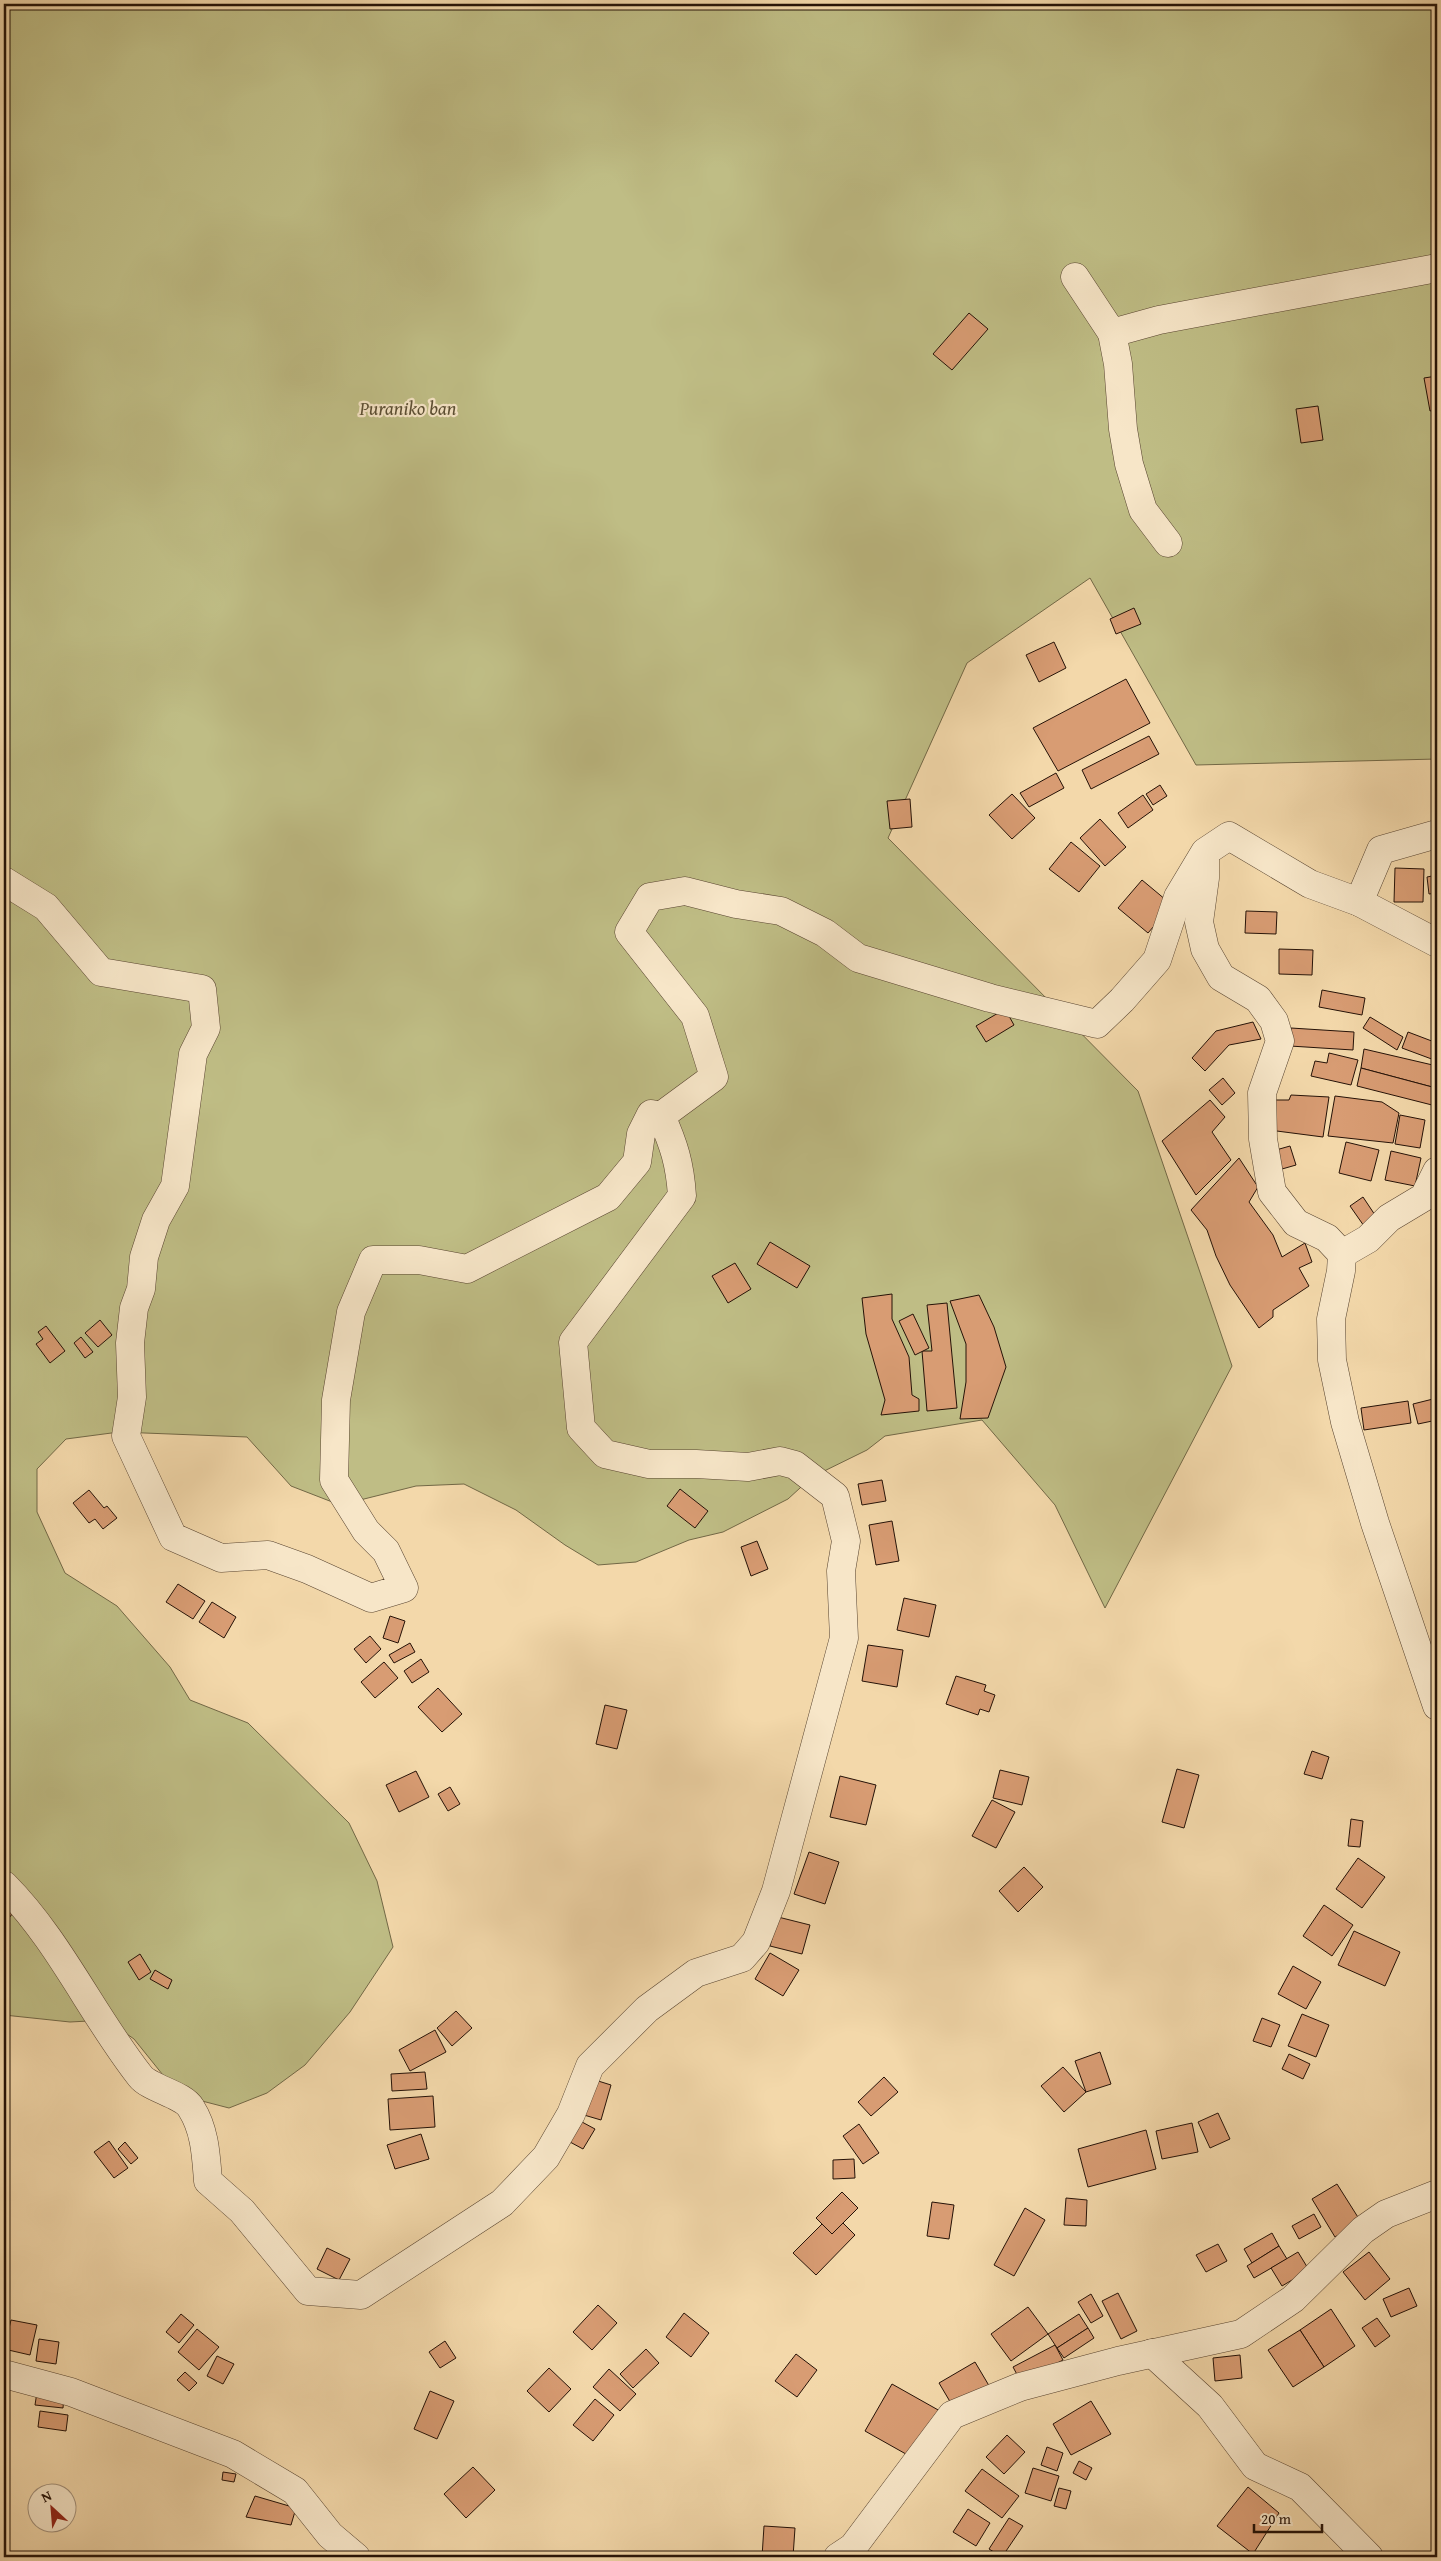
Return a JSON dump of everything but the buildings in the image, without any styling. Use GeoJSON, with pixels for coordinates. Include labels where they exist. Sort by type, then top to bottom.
{"type":"FeatureCollection","features":[{"type":"Feature","properties":{"kind":"street"},"geometry":{"type":"LineString","coordinates":[[1112,333],[1159,320],[1437,268]]}},
{"type":"Feature","properties":{"kind":"street"},"geometry":{"type":"LineString","coordinates":[[1074,276],[1112,333],[1118,364],[1123,429],[1129,464],[1143,510],[1168,543]]}},
{"type":"Feature","properties":{"kind":"street"},"geometry":{"type":"LineString","coordinates":[[1359,902],[1381,850],[1437,834]]}},
{"type":"Feature","properties":{"kind":"street"},"geometry":{"type":"LineString","coordinates":[[4,881],[46,907],[101,972],[202,989],[206,1028],[193,1054],[175,1186],[156,1220],[144,1257],[140,1289],[134,1308],[130,1343],[132,1397],[126,1436],[173,1537],[221,1558],[268,1555],[307,1569],[371,1598],[404,1588],[386,1551],[366,1531],[334,1480],[336,1400],[351,1312],[373,1260],[419,1260],[467,1269],[608,1197],[637,1162],[641,1134],[651,1114],[661,1116],[714,1077],[695,1016],[629,932],[650,897],[685,890],[736,904],[781,911],[825,933],[858,958],[990,998],[1097,1024],[1122,1000],[1157,960],[1178,897],[1205,852],[1229,836],[1310,884],[1359,902],[1437,943]]}},
{"type":"Feature","properties":{"kind":"street"},"geometry":{"type":"LineString","coordinates":[[1205,852],[1205,878],[1199,922],[1205,950],[1221,977],[1258,999],[1274,1021],[1280,1041],[1262,1094],[1263,1139],[1272,1192],[1296,1223],[1327,1238],[1342,1254],[1341,1272],[1331,1319],[1332,1360],[1345,1422],[1375,1523],[1437,1706]]}},
{"type":"Feature","properties":{"kind":"street"},"geometry":{"type":"LineString","coordinates":[[4,1885],[19,1900],[142,2078],[190,2106],[204,2139],[208,2181],[242,2210],[308,2291],[361,2296],[502,2203],[546,2157],[572,2114],[590,2066],[647,2009],[696,1973],[742,1958],[756,1942],[776,1891],[844,1638],[842,1571],[846,1541],[835,1496],[795,1465],[780,1461],[748,1467],[649,1464],[605,1454],[582,1428],[573,1342],[682,1196],[680,1165],[661,1116]]}},
{"type":"Feature","properties":{"kind":"street"},"geometry":{"type":"LineString","coordinates":[[1342,1254],[1368,1239],[1389,1218],[1424,1197],[1437,1171]]}},
{"type":"Feature","properties":{"kind":"street"},"geometry":{"type":"LineString","coordinates":[[838,2557],[853,2547],[952,2415],[1020,2387],[1152,2353],[1241,2334],[1269,2317],[1293,2299],[1363,2230],[1386,2214],[1437,2194]]}},
{"type":"Feature","properties":{"kind":"street"},"geometry":{"type":"LineString","coordinates":[[1152,2353],[1210,2406],[1255,2466],[1300,2487],[1369,2557]]}},
{"type":"Feature","properties":{"kind":"street"},"geometry":{"type":"LineString","coordinates":[[4,2374],[71,2392],[233,2454],[295,2491],[330,2535],[356,2557]]}},
{"type":"Feature","properties":{"kind":"green space","name":"Puraniko ban"},"geometry":{"type":"Polygon","coordinates":[[[4,4],[1437,4],[1437,759],[1196,765],[1090,578],[967,663],[888,838],[1138,1091],[1232,1366],[1105,1608],[1055,1505],[982,1420],[885,1436],[867,1450],[812,1477],[788,1499],[723,1532],[689,1540],[636,1562],[598,1565],[565,1545],[516,1510],[464,1484],[416,1486],[340,1505],[291,1486],[247,1437],[119,1432],[66,1439],[37,1469],[37,1512],[65,1573],[117,1606],[170,1667],[190,1700],[248,1723],[349,1823],[377,1881],[393,1947],[350,2012],[305,2065],[267,2093],[229,2108],[179,2095],[134,2039],[107,2020],[70,2022],[4,2015],[4,4]]]}}]}
